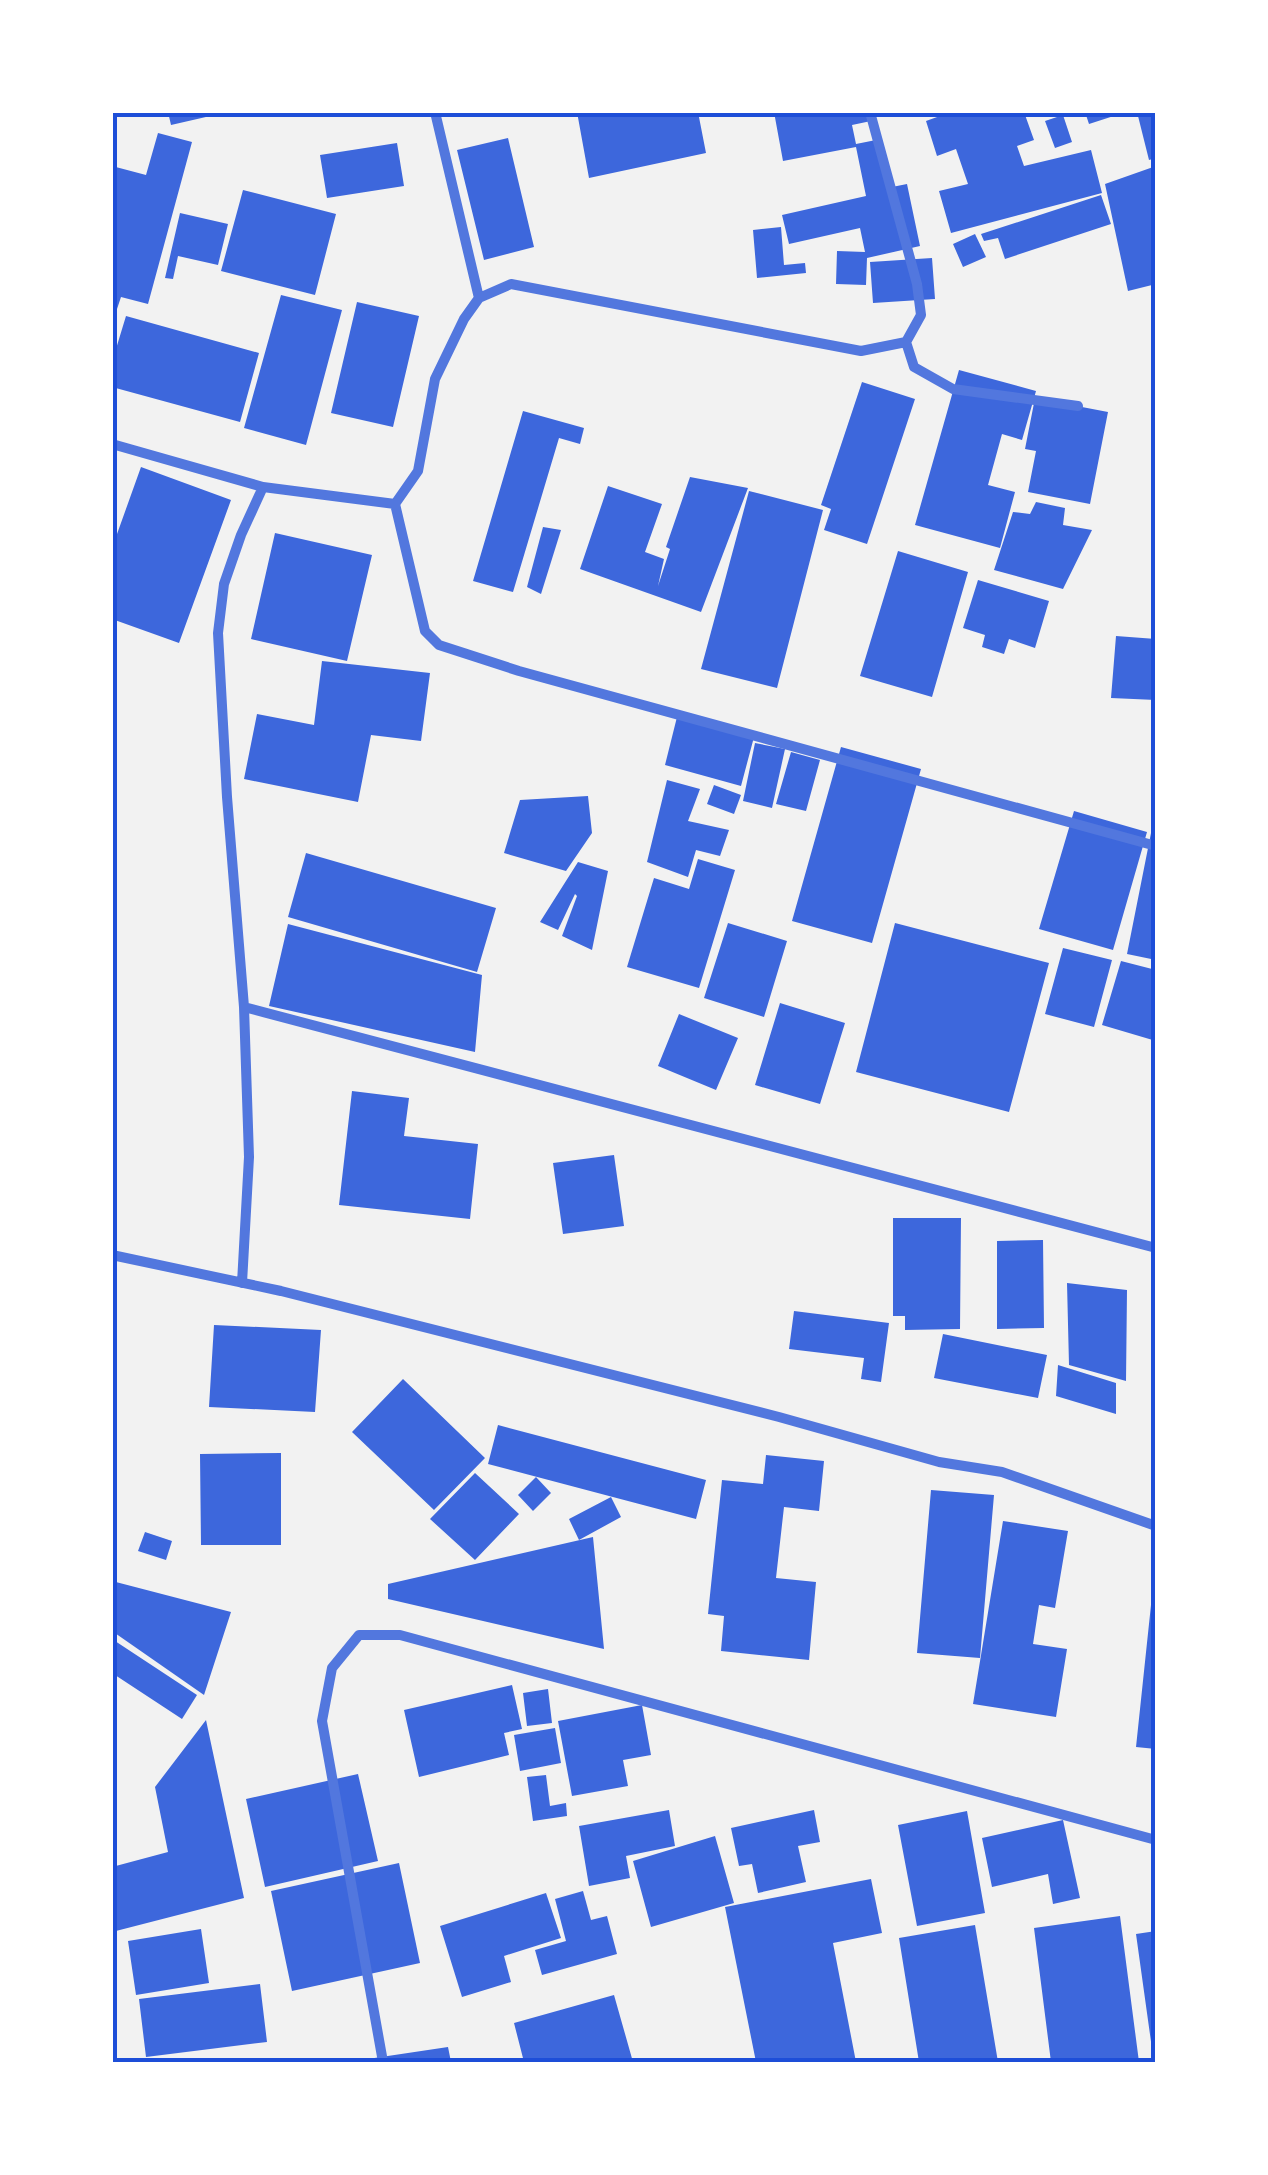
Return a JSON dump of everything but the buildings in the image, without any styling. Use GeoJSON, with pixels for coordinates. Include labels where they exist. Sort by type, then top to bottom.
{"type":"FeatureCollection","features":[{"type":"Feature","properties":{"kind":"street"},"geometry":{"type":"LineString","coordinates":[[435,112],[479,298]]}},
{"type":"Feature","properties":{"kind":"street"},"geometry":{"type":"LineString","coordinates":[[870,112],[917,284],[921,316],[906,342],[914,367],[953,389],[1078,406]]}},
{"type":"Feature","properties":{"kind":"street"},"geometry":{"type":"LineString","coordinates":[[906,342],[862,350],[511,284],[479,298],[464,319],[435,379],[418,470],[396,504],[426,631],[439,645],[538,676],[1156,846]]}},
{"type":"Feature","properties":{"kind":"street"},"geometry":{"type":"LineString","coordinates":[[112,444],[263,487],[396,504]]}},
{"type":"Feature","properties":{"kind":"street"},"geometry":{"type":"LineString","coordinates":[[242,1283],[250,1157],[244,1008],[218,633],[224,584],[263,487]]}},
{"type":"Feature","properties":{"kind":"street"},"geometry":{"type":"LineString","coordinates":[[244,1008],[1156,1248]]}},
{"type":"Feature","properties":{"kind":"street"},"geometry":{"type":"LineString","coordinates":[[112,1256],[242,1283],[779,1417],[939,1462],[1002,1472],[1156,1526]]}},
{"type":"Feature","properties":{"kind":"street"},"geometry":{"type":"LineString","coordinates":[[383,2062],[322,1721],[332,1668],[360,1635],[400,1635],[1156,1840]]}}]}
